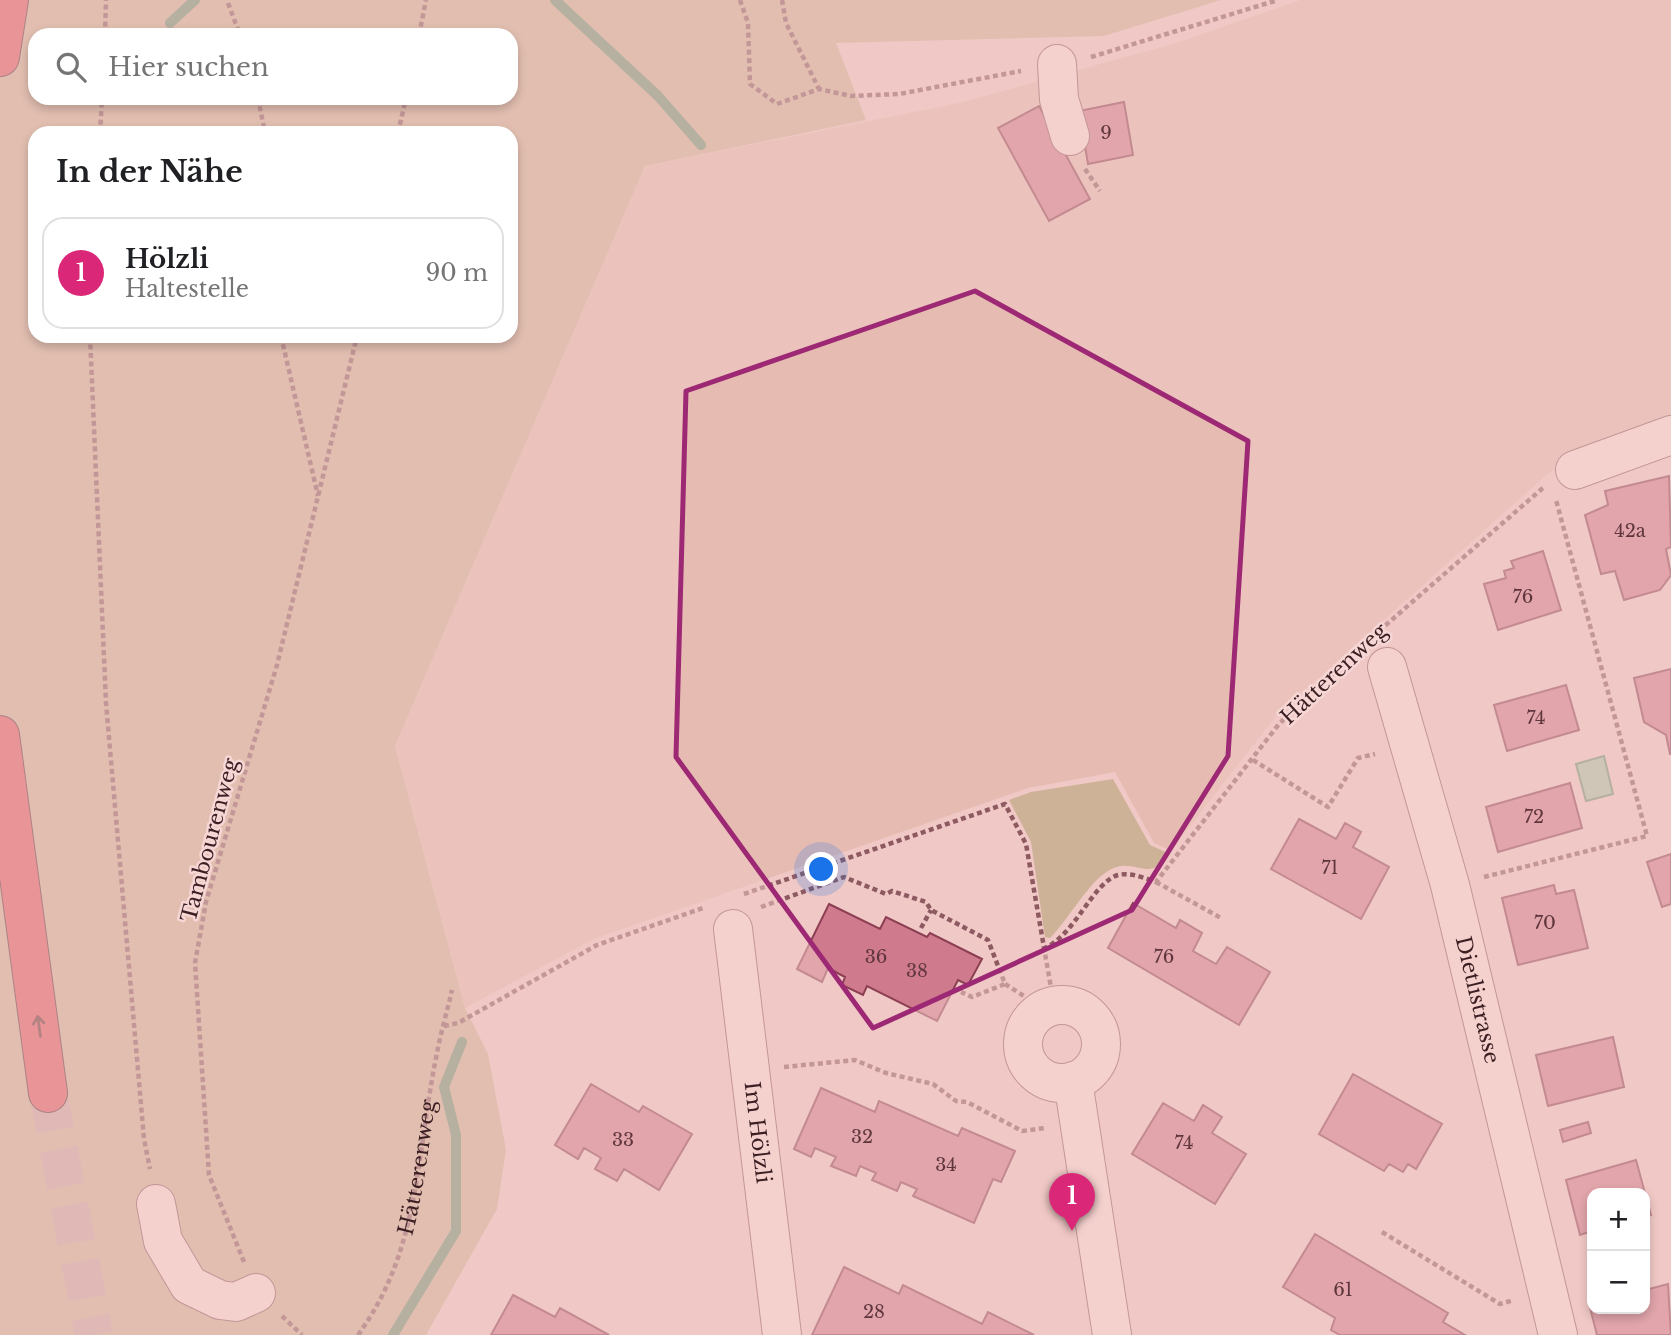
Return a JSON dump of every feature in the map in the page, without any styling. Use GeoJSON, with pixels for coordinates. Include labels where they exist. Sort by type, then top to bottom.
{"type":"FeatureCollection","features":[{"type":"Feature","properties":{"kind":"highway"},"geometry":{"type":"LineString","coordinates":[[0,57],[9,0]]}},
{"type":"Feature","properties":{"kind":"highway"},"geometry":{"type":"LineString","coordinates":[[0,735],[48,1093]]}},
{"type":"Feature","properties":{"kind":"street"},"geometry":{"type":"LineString","coordinates":[[1057,64],[1059,99],[1070,136]]}},
{"type":"Feature","properties":{"kind":"street"},"geometry":{"type":"LineString","coordinates":[[1561,477],[1671,435]]}},
{"type":"Feature","properties":{"kind":"street","name":"Dietlistrasse"},"geometry":{"type":"LineString","coordinates":[[1372,651],[1450,885],[1558,1335]]}},
{"type":"Feature","properties":{"kind":"street","name":"Im Hölzli"},"geometry":{"type":"LineString","coordinates":[[735,910],[782,1335]]}},
{"type":"Feature","properties":{"kind":"street"},"geometry":{"type":"LineString","coordinates":[[1069,1005],[1091,1017],[1101,1039],[1096,1063],[1088,1073],[1073,1081],[1052,1082],[1031,1067],[1023,1042],[1026,1029],[1046,1009],[1069,1005]]}},
{"type":"Feature","properties":{"kind":"street"},"geometry":{"type":"LineString","coordinates":[[1073,1081],[1112,1335]]}},
{"type":"Feature","properties":{"kind":"street"},"geometry":{"type":"LineString","coordinates":[[156,1204],[163,1241],[189,1285],[236,1302],[256,1293]]}},
{"type":"Feature","properties":{"kind":"path"},"geometry":{"type":"LineString","coordinates":[[105,28],[106,0]]}},
{"type":"Feature","properties":{"kind":"path"},"geometry":{"type":"LineString","coordinates":[[420,28],[426,0]]}},
{"type":"Feature","properties":{"kind":"path"},"geometry":{"type":"LineString","coordinates":[[740,0],[748,23],[750,84],[777,104],[819,89],[851,96],[899,94]]}},
{"type":"Feature","properties":{"kind":"path"},"geometry":{"type":"LineString","coordinates":[[782,0],[786,23],[819,89]]}},
{"type":"Feature","properties":{"kind":"path"},"geometry":{"type":"LineString","coordinates":[[228,3],[237,28]]}},
{"type":"Feature","properties":{"kind":"path"},"geometry":{"type":"LineString","coordinates":[[100,126],[102,105]]}},
{"type":"Feature","properties":{"kind":"path"},"geometry":{"type":"LineString","coordinates":[[259,105],[264,126]]}},
{"type":"Feature","properties":{"kind":"path"},"geometry":{"type":"LineString","coordinates":[[400,126],[404,105]]}},
{"type":"Feature","properties":{"kind":"path"},"geometry":{"type":"LineString","coordinates":[[90,343],[106,703],[144,1139],[156,1204]]}},
{"type":"Feature","properties":{"kind":"path"},"geometry":{"type":"LineString","coordinates":[[283,343],[318,497]]}},
{"type":"Feature","properties":{"kind":"path","name":"Tambourenweg"},"geometry":{"type":"LineString","coordinates":[[302,1335],[256,1293],[209,1175],[195,963],[205,902],[277,664],[355,343]]}},
{"type":"Feature","properties":{"kind":"path"},"geometry":{"type":"LineString","coordinates":[[1450,885],[1647,836],[1554,494],[1561,477]]}},
{"type":"Feature","properties":{"kind":"path","name":"Hätterenweg"},"geometry":{"type":"LineString","coordinates":[[1156,882],[1279,724],[1372,651],[1561,477]]}},
{"type":"Feature","properties":{"kind":"path"},"geometry":{"type":"LineString","coordinates":[[1253,760],[1328,807],[1358,758],[1375,753]]}},
{"type":"Feature","properties":{"kind":"path"},"geometry":{"type":"LineString","coordinates":[[735,910],[1005,804],[1026,844],[1043,949],[1046,1009]]}},
{"type":"Feature","properties":{"kind":"path"},"geometry":{"type":"LineString","coordinates":[[1043,949],[1056,944],[1107,882],[1119,875],[1135,875],[1156,882],[1221,918]]}},
{"type":"Feature","properties":{"kind":"path"},"geometry":{"type":"LineString","coordinates":[[444,1026],[458,1023],[597,945],[735,910],[844,877],[887,894],[892,891],[926,902],[931,910],[988,940],[1005,984],[1046,1009]]}},
{"type":"Feature","properties":{"kind":"path"},"geometry":{"type":"LineString","coordinates":[[921,928],[931,910]]}},
{"type":"Feature","properties":{"kind":"path"},"geometry":{"type":"LineString","coordinates":[[961,992],[972,996],[1005,984]]}},
{"type":"Feature","properties":{"kind":"path","name":"Hätterenweg"},"geometry":{"type":"LineString","coordinates":[[358,1335],[400,1260],[411,1218],[452,990]]}},
{"type":"Feature","properties":{"kind":"path"},"geometry":{"type":"LineString","coordinates":[[784,1067],[855,1060],[886,1073],[933,1084],[956,1101],[967,1102],[1022,1131],[1041,1129]]}},
{"type":"Feature","properties":{"kind":"path"},"geometry":{"type":"LineString","coordinates":[[1382,1232],[1500,1304],[1524,1297]]}},
{"type":"Feature","properties":{"kind":"highlighted area"},"geometry":{"type":"Polygon","coordinates":[[[975,291],[1248,441],[1228,756],[1132,910],[873,1028],[676,757],[686,391],[975,291]]]}},
{"type":"Feature","properties":{"kind":"shaded area"},"geometry":{"type":"Polygon","coordinates":[[[0,0],[1221,0],[1104,36],[836,43],[866,120],[645,166],[395,746],[465,1008],[488,1054],[506,1150],[497,1209],[426,1335],[0,1335],[0,0]]]}},
{"type":"Feature","properties":{"kind":"shaded area"},"geometry":{"type":"Polygon","coordinates":[[[1300,0],[1671,0],[1671,422],[1551,471],[1276,716],[1171,851],[1154,843],[1115,772],[1028,788],[594,939],[465,1008],[395,746],[645,166],[959,103],[1176,43],[1300,0]]]}},
{"type":"Feature","properties":{"kind":"shaded area"},"geometry":{"type":"Polygon","coordinates":[[[1604,756],[1613,794],[1586,801],[1576,764],[1604,756]]]}},
{"type":"Feature","properties":{"kind":"shaded area"},"geometry":{"type":"Polygon","coordinates":[[[1113,779],[1150,845],[1170,854],[1155,868],[1126,866],[1108,871],[1093,884],[1050,938],[1045,937],[1031,842],[1009,800],[1031,792],[1113,779]]]}},
{"type":"Feature","properties":{"kind":"building"},"geometry":{"type":"Polygon","coordinates":[[[1124,102],[1133,155],[1088,164],[1079,111],[1124,102]]]}},
{"type":"Feature","properties":{"kind":"building"},"geometry":{"type":"Polygon","coordinates":[[[1039,106],[1090,199],[1049,221],[998,128],[1039,106]]]}},
{"type":"Feature","properties":{"kind":"building"},"geometry":{"type":"Polygon","coordinates":[[[1669,476],[1671,547],[1666,549],[1671,575],[1660,590],[1624,600],[1615,571],[1601,574],[1585,515],[1608,505],[1605,491],[1669,476]]]}},
{"type":"Feature","properties":{"kind":"building"},"geometry":{"type":"Polygon","coordinates":[[[1543,551],[1561,610],[1498,630],[1484,584],[1506,578],[1504,571],[1514,568],[1511,561],[1543,551]]]}},
{"type":"Feature","properties":{"kind":"building"},"geometry":{"type":"Polygon","coordinates":[[[1671,669],[1670,754],[1666,735],[1644,722],[1634,678],[1671,669]]]}},
{"type":"Feature","properties":{"kind":"building"},"geometry":{"type":"Polygon","coordinates":[[[1566,685],[1579,730],[1507,751],[1494,705],[1566,685]]]}},
{"type":"Feature","properties":{"kind":"building"},"geometry":{"type":"Polygon","coordinates":[[[1570,783],[1582,828],[1498,852],[1486,807],[1570,783]]]}},
{"type":"Feature","properties":{"kind":"building"},"geometry":{"type":"Polygon","coordinates":[[[1299,819],[1336,839],[1345,823],[1361,832],[1353,847],[1389,867],[1361,919],[1271,869],[1299,819]]]}},
{"type":"Feature","properties":{"kind":"building"},"geometry":{"type":"Polygon","coordinates":[[[1671,854],[1671,904],[1662,907],[1647,862],[1671,854]]]}},
{"type":"Feature","properties":{"kind":"building"},"geometry":{"type":"Polygon","coordinates":[[[1554,885],[1556,894],[1574,890],[1588,948],[1518,965],[1502,898],[1554,885]]]}},
{"type":"Feature","properties":{"kind":"building"},"geometry":{"type":"Polygon","coordinates":[[[1133,903],[1176,928],[1180,920],[1202,933],[1193,951],[1216,964],[1227,947],[1270,972],[1239,1025],[1108,948],[1133,903]]]}},
{"type":"Feature","properties":{"kind":"building"},"geometry":{"type":"Polygon","coordinates":[[[829,904],[880,929],[886,917],[927,937],[930,933],[982,959],[968,985],[958,980],[937,1021],[867,986],[863,995],[842,985],[845,977],[828,968],[822,982],[797,969],[829,904]]]}},
{"type":"Feature","properties":{"kind":"building"},"geometry":{"type":"Polygon","coordinates":[[[1613,1037],[1624,1087],[1548,1106],[1536,1055],[1613,1037]]]}},
{"type":"Feature","properties":{"kind":"building"},"geometry":{"type":"Polygon","coordinates":[[[1353,1074],[1442,1124],[1416,1169],[1408,1164],[1403,1172],[1389,1164],[1384,1171],[1319,1134],[1353,1074]]]}},
{"type":"Feature","properties":{"kind":"building"},"geometry":{"type":"Polygon","coordinates":[[[591,1084],[639,1112],[643,1106],[692,1134],[659,1190],[624,1169],[617,1181],[595,1169],[601,1158],[584,1148],[578,1159],[555,1145],[591,1084]]]}},
{"type":"Feature","properties":{"kind":"building"},"geometry":{"type":"Polygon","coordinates":[[[821,1088],[875,1112],[879,1101],[958,1136],[962,1128],[1015,1151],[1001,1182],[993,1179],[974,1223],[913,1196],[917,1189],[901,1182],[897,1191],[872,1180],[876,1173],[860,1166],[856,1176],[831,1166],[836,1157],[815,1148],[811,1157],[794,1149],[821,1088]]]}},
{"type":"Feature","properties":{"kind":"building"},"geometry":{"type":"Polygon","coordinates":[[[1163,1103],[1194,1121],[1203,1105],[1222,1117],[1212,1133],[1246,1154],[1215,1204],[1132,1154],[1163,1103]]]}},
{"type":"Feature","properties":{"kind":"building"},"geometry":{"type":"Polygon","coordinates":[[[1588,1122],[1591,1133],[1563,1142],[1560,1130],[1588,1122]]]}},
{"type":"Feature","properties":{"kind":"building"},"geometry":{"type":"Polygon","coordinates":[[[1636,1160],[1644,1188],[1587,1188],[1587,1233],[1580,1235],[1566,1180],[1636,1160]]]}},
{"type":"Feature","properties":{"kind":"building"},"geometry":{"type":"Polygon","coordinates":[[[1315,1234],[1448,1313],[1443,1322],[1465,1335],[1340,1335],[1331,1330],[1335,1318],[1283,1287],[1315,1234]]]}},
{"type":"Feature","properties":{"kind":"building"},"geometry":{"type":"Polygon","coordinates":[[[844,1267],[899,1294],[903,1285],[982,1324],[988,1312],[1034,1335],[812,1335],[844,1267]]]}},
{"type":"Feature","properties":{"kind":"building"},"geometry":{"type":"Polygon","coordinates":[[[1668,1284],[1671,1335],[1597,1335],[1592,1314],[1650,1314],[1650,1289],[1668,1284]]]}},
{"type":"Feature","properties":{"kind":"building"},"geometry":{"type":"Polygon","coordinates":[[[513,1295],[555,1317],[560,1308],[609,1335],[491,1335],[513,1295]]]}},
{"type":"Feature","properties":{"kind":"waterway"},"geometry":{"type":"LineString","coordinates":[[170,23],[195,0]]}},
{"type":"Feature","properties":{"kind":"waterway"},"geometry":{"type":"LineString","coordinates":[[555,0],[658,96],[701,145]]}},
{"type":"Feature","properties":{"kind":"waterway"},"geometry":{"type":"LineString","coordinates":[[393,1335],[456,1231],[456,1135],[444,1087],[462,1042]]}},
{"type":"Feature","properties":{"kind":"tunnel"},"geometry":{"type":"LineString","coordinates":[[48,1093],[94,1335]]}},
{"type":"Feature","properties":{"kind":"place","name":"Hölzli"},"geometry":{"type":"Point","coordinates":[1072,1231]}}]}
